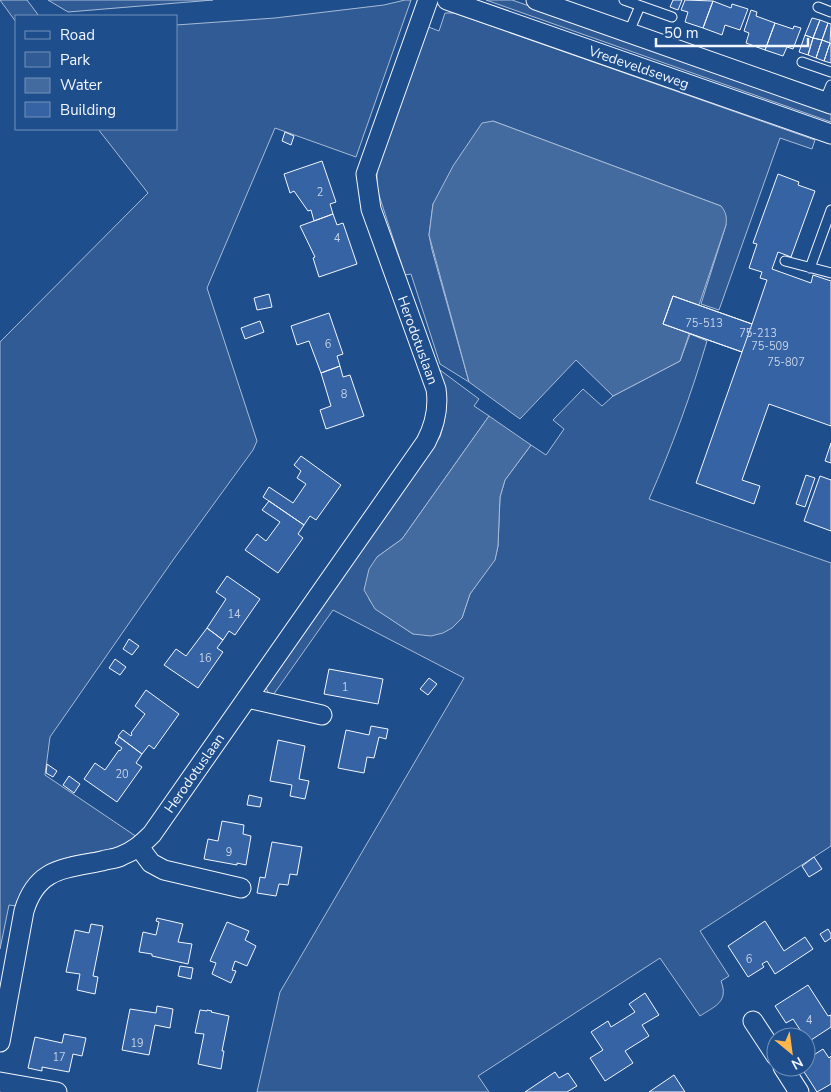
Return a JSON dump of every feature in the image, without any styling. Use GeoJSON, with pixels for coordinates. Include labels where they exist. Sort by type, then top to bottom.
{"type":"FeatureCollection","features":[{"type":"Feature","properties":{"kind":"street","name":"Herodotuslaan"},"geometry":{"type":"LineString","coordinates":[[0,1042],[24,911],[29,894],[39,881],[56,871],[119,857],[139,847],[152,834],[426,442],[436,420],[436,389],[371,209],[366,174],[428,0]]}},
{"type":"Feature","properties":{"kind":"street","name":"Vredeveldseweg"},"geometry":{"type":"LineString","coordinates":[[447,0],[831,134]]}},
{"type":"Feature","properties":{"kind":"street","name":"Vredeveldseweg"},"geometry":{"type":"LineString","coordinates":[[536,0],[628,34],[829,97]]}},
{"type":"Feature","properties":{"kind":"street"},"geometry":{"type":"LineString","coordinates":[[247,698],[322,715]]}},
{"type":"Feature","properties":{"kind":"street"},"geometry":{"type":"LineString","coordinates":[[139,847],[151,862],[164,870],[241,888]]}},
{"type":"Feature","properties":{"kind":"street"},"geometry":{"type":"LineString","coordinates":[[753,1021],[766,1041]]}},
{"type":"Feature","properties":{"kind":"street"},"geometry":{"type":"LineString","coordinates":[[789,1077],[799,1092]]}},
{"type":"Feature","properties":{"kind":"street"},"geometry":{"type":"LineString","coordinates":[[0,1082],[57,1092]]}},
{"type":"Feature","properties":{"kind":"lane"},"geometry":{"type":"LineString","coordinates":[[624,0],[672,17]]}},
{"type":"Feature","properties":{"kind":"lane","name":"Vredeveldseweg"},"geometry":{"type":"LineString","coordinates":[[628,34],[640,6]]}},
{"type":"Feature","properties":{"kind":"lane"},"geometry":{"type":"LineString","coordinates":[[818,7],[831,12]]}},
{"type":"Feature","properties":{"kind":"lane"},"geometry":{"type":"LineString","coordinates":[[802,62],[831,72]]}},
{"type":"Feature","properties":{"kind":"lane"},"geometry":{"type":"LineString","coordinates":[[810,268],[831,210]]}},
{"type":"Feature","properties":{"kind":"lane"},"geometry":{"type":"LineString","coordinates":[[785,261],[831,273]]}},
{"type":"Feature","properties":{"kind":"green space"},"geometry":{"type":"Polygon","coordinates":[[[0,0],[27,0],[38,15],[15,15],[15,21],[0,0]]]}},
{"type":"Feature","properties":{"kind":"green space"},"geometry":{"type":"Polygon","coordinates":[[[48,0],[213,0],[68,12],[48,0]]]}},
{"type":"Feature","properties":{"kind":"green space"},"geometry":{"type":"Polygon","coordinates":[[[411,0],[356,157],[275,128],[207,288],[257,441],[253,450],[173,560],[50,737],[45,775],[137,837],[117,848],[70,857],[50,864],[17,906],[9,905],[0,949],[0,342],[148,193],[99,130],[178,130],[178,25],[275,18],[411,0]]]}},
{"type":"Feature","properties":{"kind":"green space"},"geometry":{"type":"Polygon","coordinates":[[[486,0],[512,0],[831,112],[831,122],[486,0]]]}},
{"type":"Feature","properties":{"kind":"green space"},"geometry":{"type":"Polygon","coordinates":[[[445,13],[454,13],[815,140],[812,149],[780,138],[719,310],[701,304],[726,225],[721,206],[493,121],[433,204],[429,235],[432,250],[469,382],[440,364],[411,274],[405,275],[377,189],[377,169],[426,26],[439,31],[445,13]]]}},
{"type":"Feature","properties":{"kind":"green space"},"geometry":{"type":"Polygon","coordinates":[[[690,334],[707,341],[681,421],[649,499],[831,563],[831,846],[700,931],[729,976],[721,981],[723,988],[722,999],[700,1016],[660,958],[478,1076],[489,1092],[257,1092],[280,992],[464,678],[333,610],[271,698],[266,688],[440,437],[445,417],[446,402],[443,386],[436,367],[479,399],[474,406],[489,416],[402,539],[377,557],[369,599],[376,609],[413,634],[462,618],[470,594],[495,559],[498,546],[500,497],[505,480],[531,445],[546,455],[564,429],[553,420],[583,389],[602,406],[613,396],[680,361],[690,334]]]}},
{"type":"Feature","properties":{"kind":"water"},"geometry":{"type":"Polygon","coordinates":[[[493,121],[721,206],[726,215],[726,225],[680,361],[613,396],[576,360],[520,419],[469,382],[429,235],[433,204],[453,166],[482,123],[493,121]]]}},
{"type":"Feature","properties":{"kind":"water"},"geometry":{"type":"Polygon","coordinates":[[[489,416],[531,445],[505,480],[500,497],[498,546],[495,560],[470,594],[462,618],[452,628],[431,636],[413,634],[375,609],[364,590],[369,569],[377,557],[402,539],[489,416]]]}},
{"type":"Feature","properties":{"kind":"building"},"geometry":{"type":"Polygon","coordinates":[[[673,0],[682,0],[678,10],[670,7],[673,0]]]}},
{"type":"Feature","properties":{"kind":"building"},"geometry":{"type":"Polygon","coordinates":[[[685,0],[713,1],[703,28],[685,22],[688,12],[681,10],[685,0]]]}},
{"type":"Feature","properties":{"kind":"building"},"geometry":{"type":"Polygon","coordinates":[[[713,1],[731,8],[732,4],[748,9],[740,30],[725,25],[722,35],[703,28],[713,1]]]}},
{"type":"Feature","properties":{"kind":"building"},"geometry":{"type":"Polygon","coordinates":[[[751,10],[757,12],[756,16],[775,23],[765,50],[746,43],[749,33],[744,31],[751,10]]]}},
{"type":"Feature","properties":{"kind":"building"},"geometry":{"type":"Polygon","coordinates":[[[812,18],[820,20],[813,38],[805,35],[812,18]]]}},
{"type":"Feature","properties":{"kind":"building"},"geometry":{"type":"Polygon","coordinates":[[[820,20],[828,23],[822,40],[813,38],[820,20]]]}},
{"type":"Feature","properties":{"kind":"building"},"geometry":{"type":"Polygon","coordinates":[[[775,23],[793,29],[794,26],[801,28],[793,49],[787,47],[783,56],[765,50],[775,23]]]}},
{"type":"Feature","properties":{"kind":"building"},"geometry":{"type":"Polygon","coordinates":[[[828,23],[831,24],[830,43],[822,40],[828,23]]]}},
{"type":"Feature","properties":{"kind":"building"},"geometry":{"type":"Polygon","coordinates":[[[805,35],[813,38],[808,55],[799,52],[805,35]]]}},
{"type":"Feature","properties":{"kind":"building"},"geometry":{"type":"Polygon","coordinates":[[[813,38],[822,40],[816,58],[808,55],[813,38]]]}},
{"type":"Feature","properties":{"kind":"building"},"geometry":{"type":"Polygon","coordinates":[[[822,40],[830,43],[824,61],[816,58],[822,40]]]}},
{"type":"Feature","properties":{"kind":"building"},"geometry":{"type":"Polygon","coordinates":[[[831,44],[831,63],[824,61],[831,44]]]}},
{"type":"Feature","properties":{"kind":"building"},"geometry":{"type":"Polygon","coordinates":[[[285,132],[294,136],[291,145],[282,141],[285,132]]]}},
{"type":"Feature","properties":{"kind":"building"},"geometry":{"type":"Polygon","coordinates":[[[322,161],[336,202],[330,204],[333,214],[314,221],[311,210],[308,211],[294,191],[290,193],[284,174],[322,161]]]}},
{"type":"Feature","properties":{"kind":"building"},"geometry":{"type":"Polygon","coordinates":[[[778,174],[799,182],[798,185],[815,191],[791,257],[778,252],[772,269],[811,283],[813,275],[831,281],[831,426],[769,404],[742,480],[760,486],[754,504],[696,483],[742,352],[663,324],[673,296],[752,324],[767,280],[760,278],[762,272],[749,268],[757,244],[753,243],[778,174]]]}},
{"type":"Feature","properties":{"kind":"building"},"geometry":{"type":"Polygon","coordinates":[[[333,214],[337,225],[343,223],[357,264],[319,277],[313,258],[315,257],[300,226],[333,214]]]}},
{"type":"Feature","properties":{"kind":"building"},"geometry":{"type":"Polygon","coordinates":[[[269,294],[272,307],[257,310],[254,298],[269,294]]]}},
{"type":"Feature","properties":{"kind":"building"},"geometry":{"type":"Polygon","coordinates":[[[673,296],[752,324],[742,352],[663,324],[673,296]]]}},
{"type":"Feature","properties":{"kind":"building"},"geometry":{"type":"Polygon","coordinates":[[[329,313],[343,354],[337,356],[340,366],[321,373],[309,341],[297,345],[291,326],[329,313]]]}},
{"type":"Feature","properties":{"kind":"building"},"geometry":{"type":"Polygon","coordinates":[[[260,321],[264,332],[245,339],[241,328],[260,321]]]}},
{"type":"Feature","properties":{"kind":"building"},"geometry":{"type":"Polygon","coordinates":[[[340,366],[343,377],[350,375],[364,416],[326,429],[320,410],[331,406],[321,373],[340,366]]]}},
{"type":"Feature","properties":{"kind":"building"},"geometry":{"type":"Polygon","coordinates":[[[831,443],[831,463],[825,461],[831,443]]]}},
{"type":"Feature","properties":{"kind":"building"},"geometry":{"type":"Polygon","coordinates":[[[301,456],[341,485],[316,520],[310,516],[304,525],[263,497],[269,487],[293,503],[306,484],[297,478],[301,471],[294,465],[301,456]]]}},
{"type":"Feature","properties":{"kind":"building"},"geometry":{"type":"Polygon","coordinates":[[[806,475],[815,478],[805,507],[796,504],[806,475]]]}},
{"type":"Feature","properties":{"kind":"building"},"geometry":{"type":"Polygon","coordinates":[[[820,476],[831,480],[831,531],[804,521],[820,476]]]}},
{"type":"Feature","properties":{"kind":"building"},"geometry":{"type":"Polygon","coordinates":[[[269,501],[304,525],[298,534],[303,538],[278,573],[245,550],[257,534],[266,541],[280,522],[262,510],[269,501]]]}},
{"type":"Feature","properties":{"kind":"building"},"geometry":{"type":"Polygon","coordinates":[[[227,576],[260,599],[235,635],[229,631],[223,640],[207,628],[226,599],[216,592],[227,576]]]}},
{"type":"Feature","properties":{"kind":"building"},"geometry":{"type":"Polygon","coordinates":[[[207,628],[223,640],[217,648],[223,652],[198,688],[164,665],[176,649],[186,656],[207,628]]]}},
{"type":"Feature","properties":{"kind":"building"},"geometry":{"type":"Polygon","coordinates":[[[129,639],[139,646],[132,655],[123,649],[129,639]]]}},
{"type":"Feature","properties":{"kind":"building"},"geometry":{"type":"Polygon","coordinates":[[[115,659],[126,667],[120,675],[109,668],[115,659]]]}},
{"type":"Feature","properties":{"kind":"building"},"geometry":{"type":"Polygon","coordinates":[[[329,669],[383,679],[378,704],[324,694],[329,669]]]}},
{"type":"Feature","properties":{"kind":"building"},"geometry":{"type":"Polygon","coordinates":[[[429,678],[437,684],[428,695],[420,689],[429,678]]]}},
{"type":"Feature","properties":{"kind":"building"},"geometry":{"type":"Polygon","coordinates":[[[146,690],[179,714],[154,749],[149,745],[142,754],[118,736],[123,730],[131,736],[131,733],[145,714],[135,706],[146,690]]]}},
{"type":"Feature","properties":{"kind":"building"},"geometry":{"type":"Polygon","coordinates":[[[371,726],[388,729],[386,739],[379,737],[374,758],[367,757],[364,773],[338,768],[346,730],[369,735],[371,726]]]}},
{"type":"Feature","properties":{"kind":"building"},"geometry":{"type":"Polygon","coordinates":[[[119,737],[142,754],[136,763],[142,767],[117,802],[84,779],[95,763],[105,770],[122,748],[115,743],[119,737]]]}},
{"type":"Feature","properties":{"kind":"building"},"geometry":{"type":"Polygon","coordinates":[[[278,740],[305,746],[299,779],[309,781],[305,799],[290,796],[292,785],[270,781],[278,740]]]}},
{"type":"Feature","properties":{"kind":"building"},"geometry":{"type":"Polygon","coordinates":[[[47,764],[57,771],[53,777],[46,773],[47,764]]]}},
{"type":"Feature","properties":{"kind":"building"},"geometry":{"type":"Polygon","coordinates":[[[69,776],[80,784],[74,793],[63,785],[69,776]]]}},
{"type":"Feature","properties":{"kind":"building"},"geometry":{"type":"Polygon","coordinates":[[[249,795],[262,798],[260,807],[247,805],[249,795]]]}},
{"type":"Feature","properties":{"kind":"building"},"geometry":{"type":"Polygon","coordinates":[[[222,821],[244,825],[243,834],[251,836],[246,865],[204,859],[208,839],[218,841],[222,821]]]}},
{"type":"Feature","properties":{"kind":"building"},"geometry":{"type":"Polygon","coordinates":[[[272,842],[302,847],[297,875],[290,874],[288,885],[279,884],[276,896],[257,893],[260,877],[265,878],[272,842]]]}},
{"type":"Feature","properties":{"kind":"building"},"geometry":{"type":"Polygon","coordinates":[[[814,857],[822,869],[809,877],[802,866],[814,857]]]}},
{"type":"Feature","properties":{"kind":"building"},"geometry":{"type":"Polygon","coordinates":[[[157,918],[183,924],[178,942],[192,944],[188,964],[139,952],[143,932],[156,935],[159,922],[156,921],[157,918]]]}},
{"type":"Feature","properties":{"kind":"building"},"geometry":{"type":"Polygon","coordinates":[[[765,921],[784,951],[805,937],[813,949],[775,974],[767,961],[762,964],[764,967],[748,977],[728,946],[765,921]]]}},
{"type":"Feature","properties":{"kind":"building"},"geometry":{"type":"Polygon","coordinates":[[[227,922],[249,931],[245,940],[256,946],[247,966],[235,961],[232,970],[236,971],[231,983],[212,974],[216,963],[210,961],[227,922]]]}},
{"type":"Feature","properties":{"kind":"building"},"geometry":{"type":"Polygon","coordinates":[[[91,924],[103,926],[93,976],[98,977],[95,994],[77,990],[80,974],[66,972],[75,930],[89,933],[91,924]]]}},
{"type":"Feature","properties":{"kind":"building"},"geometry":{"type":"Polygon","coordinates":[[[828,929],[831,938],[825,942],[820,934],[828,929]]]}},
{"type":"Feature","properties":{"kind":"building"},"geometry":{"type":"Polygon","coordinates":[[[180,966],[193,968],[191,979],[178,976],[180,966]]]}},
{"type":"Feature","properties":{"kind":"building"},"geometry":{"type":"Polygon","coordinates":[[[808,985],[828,1016],[831,1015],[831,1027],[816,1037],[816,1027],[798,1027],[793,1019],[786,1023],[775,1006],[808,985]]]}},
{"type":"Feature","properties":{"kind":"building"},"geometry":{"type":"Polygon","coordinates":[[[645,993],[659,1015],[642,1025],[649,1036],[625,1051],[633,1063],[605,1081],[590,1058],[603,1050],[591,1032],[608,1021],[611,1027],[635,1012],[629,1004],[645,993]]]}},
{"type":"Feature","properties":{"kind":"building"},"geometry":{"type":"Polygon","coordinates":[[[157,1006],[173,1009],[170,1028],[155,1025],[149,1055],[122,1050],[130,1009],[156,1013],[157,1006]]]}},
{"type":"Feature","properties":{"kind":"building"},"geometry":{"type":"Polygon","coordinates":[[[200,1010],[229,1016],[222,1051],[224,1051],[221,1069],[198,1064],[204,1034],[195,1033],[200,1010]]]}},
{"type":"Feature","properties":{"kind":"building"},"geometry":{"type":"Polygon","coordinates":[[[64,1034],[86,1038],[82,1056],[73,1054],[69,1072],[42,1067],[42,1071],[28,1068],[35,1037],[62,1043],[64,1034]]]}},
{"type":"Feature","properties":{"kind":"building"},"geometry":{"type":"Polygon","coordinates":[[[823,1049],[829,1058],[831,1056],[831,1084],[817,1092],[807,1077],[816,1077],[816,1054],[823,1049]]]}},
{"type":"Feature","properties":{"kind":"building"},"geometry":{"type":"Polygon","coordinates":[[[555,1072],[559,1078],[568,1073],[577,1086],[567,1092],[525,1092],[555,1072]]]}},
{"type":"Feature","properties":{"kind":"building"},"geometry":{"type":"Polygon","coordinates":[[[674,1075],[685,1092],[649,1092],[674,1075]]]}}]}
